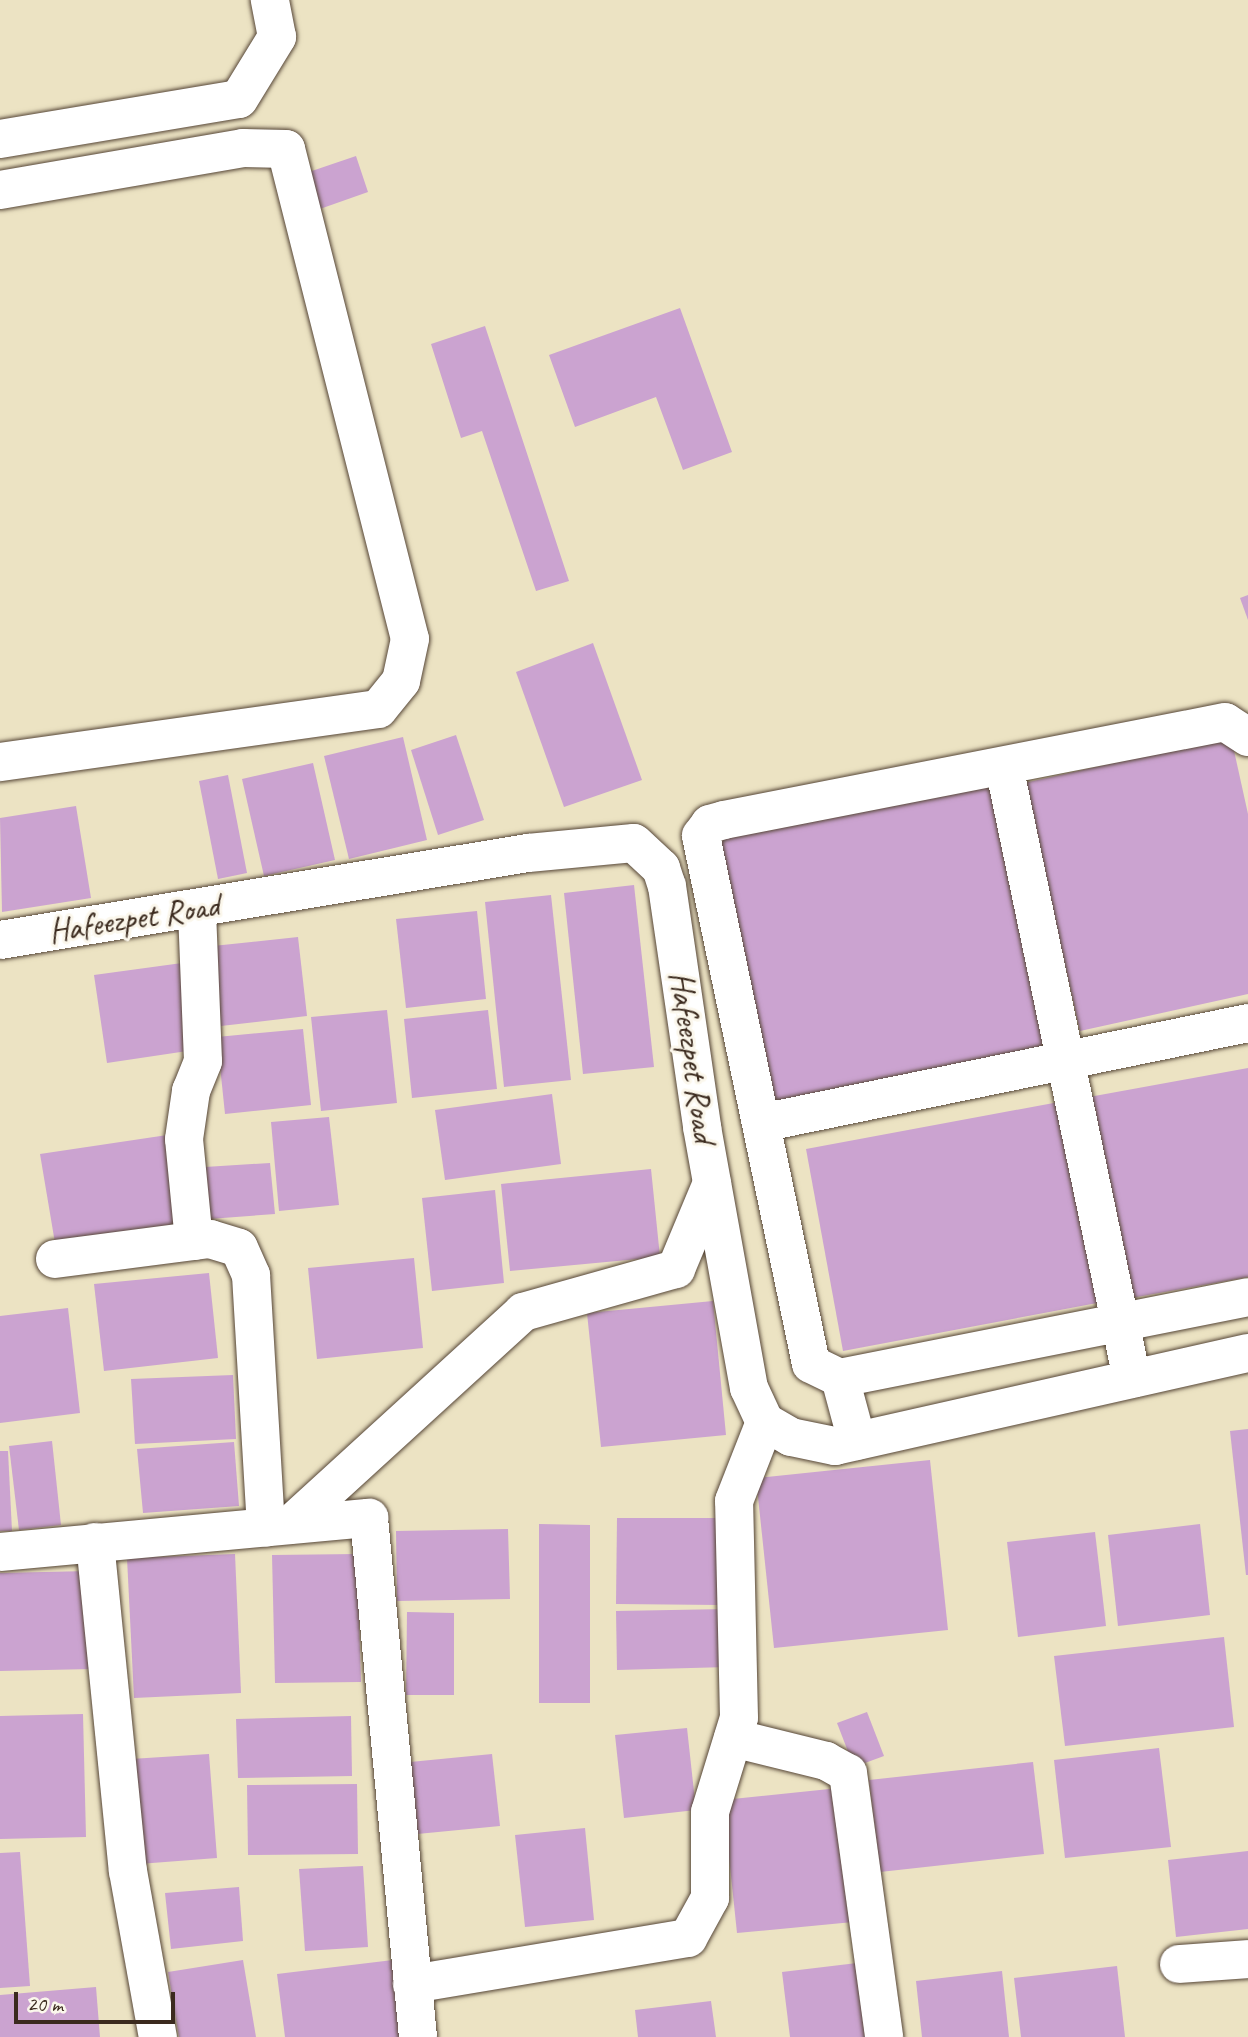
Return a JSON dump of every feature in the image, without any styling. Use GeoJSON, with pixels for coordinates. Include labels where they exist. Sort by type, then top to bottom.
{"type":"FeatureCollection","features":[{"type":"Feature","properties":{"kind":"street"},"geometry":{"type":"LineString","coordinates":[[0,139],[239,99],[277,37],[270,0]]}},
{"type":"Feature","properties":{"kind":"street"},"geometry":{"type":"LineString","coordinates":[[0,190],[243,148],[286,149],[410,639],[401,681],[379,709],[0,762]]}},
{"type":"Feature","properties":{"kind":"street"},"geometry":{"type":"LineString","coordinates":[[1248,737],[1225,722],[724,820],[710,824],[701,836],[811,1364],[839,1378],[1248,1297]]}},
{"type":"Feature","properties":{"kind":"street"},"geometry":{"type":"LineString","coordinates":[[1004,766],[1069,1059],[1132,1379]]}},
{"type":"Feature","properties":{"kind":"street","name":"Hafeezpet Road"},"geometry":{"type":"LineString","coordinates":[[0,940],[528,853],[634,843],[662,868],[667,886],[712,1183],[749,1388],[765,1422]]}},
{"type":"Feature","properties":{"kind":"street"},"geometry":{"type":"LineString","coordinates":[[194,1241],[184,1139],[191,1091],[203,1061],[197,909]]}},
{"type":"Feature","properties":{"kind":"street"},"geometry":{"type":"LineString","coordinates":[[761,1124],[1248,1023]]}},
{"type":"Feature","properties":{"kind":"street"},"geometry":{"type":"LineString","coordinates":[[278,1527],[523,1312],[676,1269],[712,1183]]}},
{"type":"Feature","properties":{"kind":"street"},"geometry":{"type":"LineString","coordinates":[[54,1259],[210,1238],[239,1248],[251,1275],[278,1527]]}},
{"type":"Feature","properties":{"kind":"street"},"geometry":{"type":"LineString","coordinates":[[412,1984],[688,1938],[710,1898],[710,1812],[739,1718],[734,1501],[765,1422],[791,1437],[824,1444],[857,1441],[1248,1353]]}},
{"type":"Feature","properties":{"kind":"street"},"geometry":{"type":"LineString","coordinates":[[839,1378],[857,1441]]}},
{"type":"Feature","properties":{"kind":"street"},"geometry":{"type":"LineString","coordinates":[[0,1552],[369,1518],[418,2037]]}},
{"type":"Feature","properties":{"kind":"street"},"geometry":{"type":"LineString","coordinates":[[95,1542],[128,1871],[158,2037]]}},
{"type":"Feature","properties":{"kind":"street"},"geometry":{"type":"LineString","coordinates":[[733,1738],[826,1761],[848,1773],[884,2037]]}},
{"type":"Feature","properties":{"kind":"street"},"geometry":{"type":"LineString","coordinates":[[1179,1964],[1248,1959]]}},
{"type":"Feature","properties":{"kind":"building"},"geometry":{"type":"Polygon","coordinates":[[[356,156],[368,192],[317,210],[303,174],[356,156]]]}},
{"type":"Feature","properties":{"kind":"building"},"geometry":{"type":"Polygon","coordinates":[[[680,308],[732,452],[683,470],[656,397],[575,427],[549,355],[680,308]]]}},
{"type":"Feature","properties":{"kind":"building"},"geometry":{"type":"Polygon","coordinates":[[[485,326],[569,581],[536,591],[482,431],[461,438],[431,344],[485,326]]]}},
{"type":"Feature","properties":{"kind":"building"},"geometry":{"type":"Polygon","coordinates":[[[1248,595],[1248,620],[1240,598],[1248,595]]]}},
{"type":"Feature","properties":{"kind":"building"},"geometry":{"type":"Polygon","coordinates":[[[593,643],[642,780],[564,807],[516,672],[593,643]]]}},
{"type":"Feature","properties":{"kind":"building"},"geometry":{"type":"Polygon","coordinates":[[[456,735],[484,820],[438,835],[411,750],[456,735]]]}},
{"type":"Feature","properties":{"kind":"building"},"geometry":{"type":"Polygon","coordinates":[[[403,737],[427,840],[349,859],[324,756],[403,737]]]}},
{"type":"Feature","properties":{"kind":"building"},"geometry":{"type":"Polygon","coordinates":[[[1231,737],[1248,814],[1248,994],[1080,1031],[1024,783],[1231,737]]]}},
{"type":"Feature","properties":{"kind":"building"},"geometry":{"type":"Polygon","coordinates":[[[313,763],[335,860],[264,876],[242,779],[313,763]]]}},
{"type":"Feature","properties":{"kind":"building"},"geometry":{"type":"Polygon","coordinates":[[[228,775],[247,873],[218,879],[199,781],[228,775]]]}},
{"type":"Feature","properties":{"kind":"building"},"geometry":{"type":"Polygon","coordinates":[[[992,782],[1049,1047],[775,1105],[718,840],[992,782]]]}},
{"type":"Feature","properties":{"kind":"building"},"geometry":{"type":"Polygon","coordinates":[[[76,806],[91,898],[2,912],[0,818],[76,806]]]}},
{"type":"Feature","properties":{"kind":"building"},"geometry":{"type":"Polygon","coordinates":[[[634,885],[654,1067],[583,1074],[564,893],[634,885]]]}},
{"type":"Feature","properties":{"kind":"building"},"geometry":{"type":"Polygon","coordinates":[[[551,895],[571,1080],[504,1087],[485,902],[551,895]]]}},
{"type":"Feature","properties":{"kind":"building"},"geometry":{"type":"Polygon","coordinates":[[[477,911],[486,999],[406,1008],[396,919],[477,911]]]}},
{"type":"Feature","properties":{"kind":"building"},"geometry":{"type":"Polygon","coordinates":[[[298,937],[307,1016],[221,1026],[213,946],[298,937]]]}},
{"type":"Feature","properties":{"kind":"building"},"geometry":{"type":"Polygon","coordinates":[[[182,963],[194,1050],[107,1063],[94,975],[182,963]]]}},
{"type":"Feature","properties":{"kind":"building"},"geometry":{"type":"Polygon","coordinates":[[[387,1010],[397,1103],[321,1111],[311,1017],[387,1010]]]}},
{"type":"Feature","properties":{"kind":"building"},"geometry":{"type":"Polygon","coordinates":[[[488,1010],[497,1089],[412,1098],[404,1019],[488,1010]]]}},
{"type":"Feature","properties":{"kind":"building"},"geometry":{"type":"Polygon","coordinates":[[[303,1029],[311,1105],[225,1114],[217,1037],[303,1029]]]}},
{"type":"Feature","properties":{"kind":"building"},"geometry":{"type":"Polygon","coordinates":[[[1248,1068],[1248,1277],[1126,1299],[1089,1097],[1248,1068]]]}},
{"type":"Feature","properties":{"kind":"building"},"geometry":{"type":"Polygon","coordinates":[[[552,1094],[561,1164],[445,1180],[435,1110],[552,1094]]]}},
{"type":"Feature","properties":{"kind":"building"},"geometry":{"type":"Polygon","coordinates":[[[1075,1099],[1113,1300],[843,1351],[806,1149],[1075,1099]]]}},
{"type":"Feature","properties":{"kind":"building"},"geometry":{"type":"Polygon","coordinates":[[[329,1117],[339,1205],[279,1211],[271,1122],[329,1117]]]}},
{"type":"Feature","properties":{"kind":"building"},"geometry":{"type":"Polygon","coordinates":[[[174,1134],[189,1222],[55,1243],[40,1154],[174,1134]]]}},
{"type":"Feature","properties":{"kind":"building"},"geometry":{"type":"Polygon","coordinates":[[[270,1163],[275,1214],[209,1219],[205,1167],[270,1163]]]}},
{"type":"Feature","properties":{"kind":"building"},"geometry":{"type":"Polygon","coordinates":[[[651,1169],[660,1257],[510,1271],[501,1184],[651,1169]]]}},
{"type":"Feature","properties":{"kind":"building"},"geometry":{"type":"Polygon","coordinates":[[[495,1190],[504,1283],[432,1291],[422,1198],[495,1190]]]}},
{"type":"Feature","properties":{"kind":"building"},"geometry":{"type":"Polygon","coordinates":[[[414,1258],[423,1348],[317,1359],[308,1268],[414,1258]]]}},
{"type":"Feature","properties":{"kind":"building"},"geometry":{"type":"Polygon","coordinates":[[[209,1273],[218,1358],[104,1371],[94,1284],[209,1273]]]}},
{"type":"Feature","properties":{"kind":"building"},"geometry":{"type":"Polygon","coordinates":[[[713,1301],[726,1435],[601,1447],[587,1313],[713,1301]]]}},
{"type":"Feature","properties":{"kind":"building"},"geometry":{"type":"Polygon","coordinates":[[[68,1308],[80,1413],[0,1423],[0,1316],[68,1308]]]}},
{"type":"Feature","properties":{"kind":"building"},"geometry":{"type":"Polygon","coordinates":[[[233,1375],[236,1439],[135,1444],[131,1379],[233,1375]]]}},
{"type":"Feature","properties":{"kind":"building"},"geometry":{"type":"Polygon","coordinates":[[[1248,1429],[1248,1575],[1246,1575],[1230,1431],[1248,1429]]]}},
{"type":"Feature","properties":{"kind":"building"},"geometry":{"type":"Polygon","coordinates":[[[52,1441],[61,1525],[19,1530],[9,1446],[52,1441]]]}},
{"type":"Feature","properties":{"kind":"building"},"geometry":{"type":"Polygon","coordinates":[[[234,1442],[239,1506],[143,1513],[137,1449],[234,1442]]]}},
{"type":"Feature","properties":{"kind":"building"},"geometry":{"type":"Polygon","coordinates":[[[0,1451],[8,1451],[12,1531],[0,1531],[0,1451]]]}},
{"type":"Feature","properties":{"kind":"building"},"geometry":{"type":"Polygon","coordinates":[[[930,1460],[948,1630],[774,1648],[756,1478],[930,1460]]]}},
{"type":"Feature","properties":{"kind":"building"},"geometry":{"type":"Polygon","coordinates":[[[617,1518],[721,1518],[720,1605],[616,1604],[617,1518]]]}},
{"type":"Feature","properties":{"kind":"building"},"geometry":{"type":"Polygon","coordinates":[[[539,1524],[590,1525],[590,1703],[539,1703],[539,1524]]]}},
{"type":"Feature","properties":{"kind":"building"},"geometry":{"type":"Polygon","coordinates":[[[1200,1524],[1210,1615],[1118,1626],[1108,1535],[1200,1524]]]}},
{"type":"Feature","properties":{"kind":"building"},"geometry":{"type":"Polygon","coordinates":[[[508,1529],[510,1599],[397,1601],[396,1531],[508,1529]]]}},
{"type":"Feature","properties":{"kind":"building"},"geometry":{"type":"Polygon","coordinates":[[[1095,1532],[1106,1626],[1018,1637],[1007,1542],[1095,1532]]]}},
{"type":"Feature","properties":{"kind":"building"},"geometry":{"type":"Polygon","coordinates":[[[235,1554],[241,1693],[134,1698],[127,1558],[235,1554]]]}},
{"type":"Feature","properties":{"kind":"building"},"geometry":{"type":"Polygon","coordinates":[[[357,1554],[361,1682],[275,1683],[272,1555],[357,1554]]]}},
{"type":"Feature","properties":{"kind":"building"},"geometry":{"type":"Polygon","coordinates":[[[89,1571],[92,1669],[0,1671],[0,1573],[89,1571]]]}},
{"type":"Feature","properties":{"kind":"building"},"geometry":{"type":"Polygon","coordinates":[[[727,1609],[728,1667],[617,1670],[616,1611],[727,1609]]]}},
{"type":"Feature","properties":{"kind":"building"},"geometry":{"type":"Polygon","coordinates":[[[407,1612],[454,1613],[454,1695],[406,1695],[407,1612]]]}},
{"type":"Feature","properties":{"kind":"building"},"geometry":{"type":"Polygon","coordinates":[[[1224,1637],[1234,1727],[1065,1746],[1054,1656],[1224,1637]]]}},
{"type":"Feature","properties":{"kind":"building"},"geometry":{"type":"Polygon","coordinates":[[[867,1712],[884,1756],[854,1767],[837,1723],[867,1712]]]}},
{"type":"Feature","properties":{"kind":"building"},"geometry":{"type":"Polygon","coordinates":[[[83,1714],[86,1837],[0,1839],[0,1716],[83,1714]]]}},
{"type":"Feature","properties":{"kind":"building"},"geometry":{"type":"Polygon","coordinates":[[[351,1716],[352,1776],[238,1778],[236,1719],[351,1716]]]}},
{"type":"Feature","properties":{"kind":"building"},"geometry":{"type":"Polygon","coordinates":[[[687,1728],[696,1810],[624,1818],[615,1735],[687,1728]]]}},
{"type":"Feature","properties":{"kind":"building"},"geometry":{"type":"Polygon","coordinates":[[[1159,1748],[1171,1847],[1065,1858],[1054,1760],[1159,1748]]]}},
{"type":"Feature","properties":{"kind":"building"},"geometry":{"type":"Polygon","coordinates":[[[209,1754],[217,1858],[139,1864],[131,1759],[209,1754]]]}},
{"type":"Feature","properties":{"kind":"building"},"geometry":{"type":"Polygon","coordinates":[[[492,1754],[500,1826],[407,1835],[400,1763],[492,1754]]]}},
{"type":"Feature","properties":{"kind":"building"},"geometry":{"type":"Polygon","coordinates":[[[1033,1762],[1044,1854],[880,1872],[869,1780],[1033,1762]]]}},
{"type":"Feature","properties":{"kind":"building"},"geometry":{"type":"Polygon","coordinates":[[[357,1784],[358,1854],[248,1855],[247,1785],[357,1784]]]}},
{"type":"Feature","properties":{"kind":"building"},"geometry":{"type":"Polygon","coordinates":[[[839,1788],[853,1922],[737,1933],[723,1800],[839,1788]]]}},
{"type":"Feature","properties":{"kind":"building"},"geometry":{"type":"Polygon","coordinates":[[[585,1828],[594,1920],[525,1927],[515,1835],[585,1828]]]}},
{"type":"Feature","properties":{"kind":"building"},"geometry":{"type":"Polygon","coordinates":[[[1248,1851],[1248,1929],[1176,1937],[1168,1860],[1248,1851]]]}},
{"type":"Feature","properties":{"kind":"building"},"geometry":{"type":"Polygon","coordinates":[[[20,1852],[30,1986],[0,1988],[0,1853],[20,1852]]]}},
{"type":"Feature","properties":{"kind":"building"},"geometry":{"type":"Polygon","coordinates":[[[363,1866],[368,1947],[305,1951],[299,1869],[363,1866]]]}},
{"type":"Feature","properties":{"kind":"building"},"geometry":{"type":"Polygon","coordinates":[[[239,1887],[243,1941],[171,1949],[165,1893],[239,1887]]]}},
{"type":"Feature","properties":{"kind":"building"},"geometry":{"type":"Polygon","coordinates":[[[243,1960],[256,2037],[179,2037],[168,1972],[243,1960]]]}},
{"type":"Feature","properties":{"kind":"building"},"geometry":{"type":"Polygon","coordinates":[[[393,1960],[403,2037],[285,2037],[277,1974],[393,1960]]]}},
{"type":"Feature","properties":{"kind":"building"},"geometry":{"type":"Polygon","coordinates":[[[857,1963],[865,2037],[790,2037],[782,1972],[857,1963]]]}},
{"type":"Feature","properties":{"kind":"building"},"geometry":{"type":"Polygon","coordinates":[[[1117,1966],[1125,2037],[1021,2037],[1014,1978],[1117,1966]]]}},
{"type":"Feature","properties":{"kind":"building"},"geometry":{"type":"Polygon","coordinates":[[[1002,1971],[1009,2037],[922,2037],[916,1981],[1002,1971]]]}},
{"type":"Feature","properties":{"kind":"building"},"geometry":{"type":"Polygon","coordinates":[[[96,1987],[100,2037],[0,2037],[0,1995],[96,1987]]]}},
{"type":"Feature","properties":{"kind":"building"},"geometry":{"type":"Polygon","coordinates":[[[711,2001],[716,2037],[638,2037],[635,2010],[711,2001]]]}}]}
